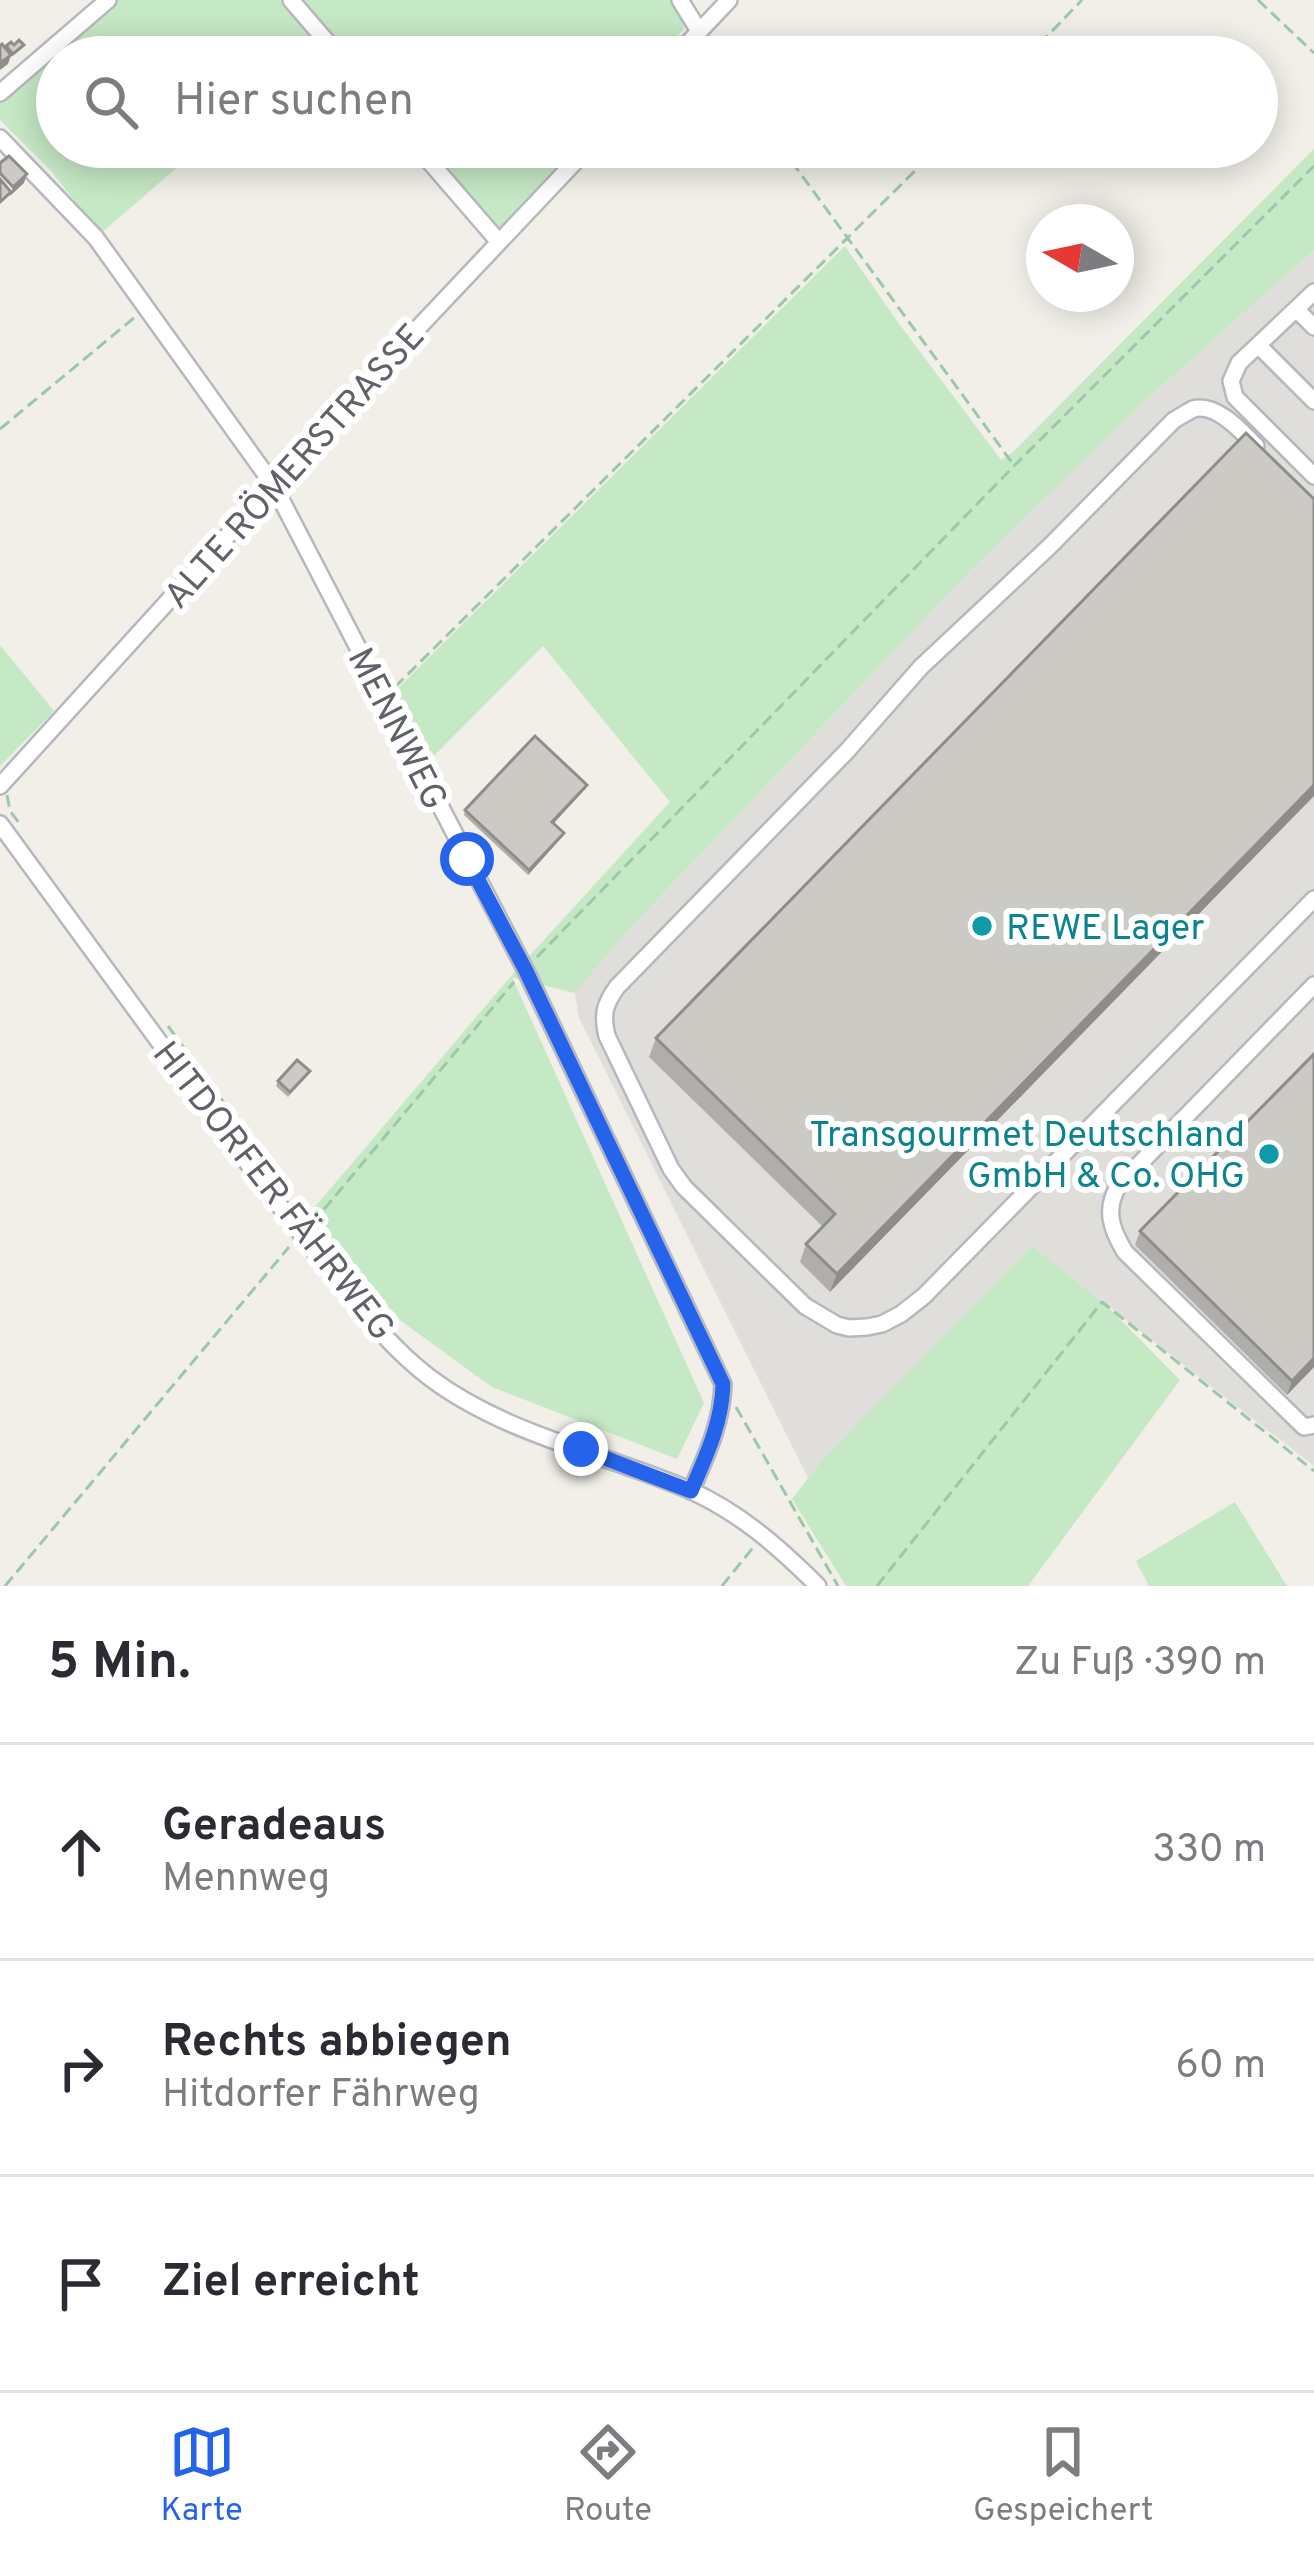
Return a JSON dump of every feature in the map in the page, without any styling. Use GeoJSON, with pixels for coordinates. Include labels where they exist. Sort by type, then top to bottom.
{"type":"FeatureCollection","features":[{"type":"Feature","properties":{"kind":"street"},"geometry":{"type":"LineString","coordinates":[[66,36],[108,0]]}},
{"type":"Feature","properties":{"kind":"street"},"geometry":{"type":"LineString","coordinates":[[291,0],[322,36]]}},
{"type":"Feature","properties":{"kind":"street"},"geometry":{"type":"LineString","coordinates":[[680,0],[699,31]]}},
{"type":"Feature","properties":{"kind":"street"},"geometry":{"type":"LineString","coordinates":[[694,36],[729,0]]}},
{"type":"Feature","properties":{"kind":"street"},"geometry":{"type":"LineString","coordinates":[[0,93],[36,62]]}},
{"type":"Feature","properties":{"kind":"street","name":"MENNWEG"},"geometry":{"type":"LineString","coordinates":[[0,138],[95,238],[274,485],[525,969],[723,1384]]}},
{"type":"Feature","properties":{"kind":"street"},"geometry":{"type":"LineString","coordinates":[[435,168],[499,242]]}},
{"type":"Feature","properties":{"kind":"street","name":"ALTE RÖMERSTRASSE"},"geometry":{"type":"LineString","coordinates":[[1,786],[570,168]]}},
{"type":"Feature","properties":{"kind":"street"},"geometry":{"type":"LineString","coordinates":[[1314,292],[1233,371],[1232,390],[1314,476]]}},
{"type":"Feature","properties":{"kind":"street"},"geometry":{"type":"LineString","coordinates":[[1296,309],[1314,327]]}},
{"type":"Feature","properties":{"kind":"street"},"geometry":{"type":"LineString","coordinates":[[1258,345],[1308,395]]}},
{"type":"Feature","properties":{"kind":"street"},"geometry":{"type":"LineString","coordinates":[[1272,461],[1213,411],[1192,409],[1174,420],[921,667],[847,751],[617,988],[606,1003],[604,1023],[654,1136],[684,1186],[805,1306],[837,1325],[867,1328],[901,1314],[925,1296],[1314,899]]}},
{"type":"Feature","properties":{"kind":"street","name":"HITDORFER FÄHRWEG"},"geometry":{"type":"LineString","coordinates":[[0,824],[305,1227],[376,1329],[448,1390],[513,1424],[691,1491]]}},
{"type":"Feature","properties":{"kind":"street"},"geometry":{"type":"LineString","coordinates":[[1310,1430],[1125,1252],[1114,1233],[1110,1206],[1119,1185],[1314,985]]}},
{"type":"Feature","properties":{"kind":"street"},"geometry":{"type":"LineString","coordinates":[[723,1384],[715,1436],[691,1491],[763,1535],[818,1586]]}},
{"type":"Feature","properties":{"kind":"path"},"geometry":{"type":"LineString","coordinates":[[1047,36],[1082,0]]}},
{"type":"Feature","properties":{"kind":"path"},"geometry":{"type":"LineString","coordinates":[[1258,0],[1314,52]]}},
{"type":"Feature","properties":{"kind":"path"},"geometry":{"type":"LineString","coordinates":[[5,1586],[525,969],[1014,466],[1314,166]]}},
{"type":"Feature","properties":{"kind":"path"},"geometry":{"type":"LineString","coordinates":[[796,168],[1014,466]]}},
{"type":"Feature","properties":{"kind":"path"},"geometry":{"type":"LineString","coordinates":[[384,698],[918,168]]}},
{"type":"Feature","properties":{"kind":"path"},"geometry":{"type":"LineString","coordinates":[[0,429],[146,308]]}},
{"type":"Feature","properties":{"kind":"path"},"geometry":{"type":"LineString","coordinates":[[1,786],[20,824]]}},
{"type":"Feature","properties":{"kind":"path"},"geometry":{"type":"LineString","coordinates":[[167,1024],[305,1227],[323,1238]]}},
{"type":"Feature","properties":{"kind":"path"},"geometry":{"type":"LineString","coordinates":[[877,1586],[1102,1302],[1314,1471]]}},
{"type":"Feature","properties":{"kind":"path"},"geometry":{"type":"LineString","coordinates":[[723,1384],[838,1586]]}},
{"type":"Feature","properties":{"kind":"path"},"geometry":{"type":"LineString","coordinates":[[722,1586],[763,1535]]}},
{"type":"Feature","properties":{"kind":"shaded area"},"geometry":{"type":"Polygon","coordinates":[[[1314,250],[1314,1466],[1032,1247],[808,1478],[579,1018],[574,988],[969,572],[1149,397],[1314,250]]]}},
{"type":"Feature","properties":{"kind":"green space"},"geometry":{"type":"Polygon","coordinates":[[[117,0],[280,0],[311,36],[75,36],[117,0]]]}},
{"type":"Feature","properties":{"kind":"green space"},"geometry":{"type":"Polygon","coordinates":[[[298,0],[672,0],[684,29],[678,36],[329,36],[298,0]]]}},
{"type":"Feature","properties":{"kind":"green space"},"geometry":{"type":"Polygon","coordinates":[[[36,70],[36,156],[0,120],[0,101],[36,70]]]}},
{"type":"Feature","properties":{"kind":"green space"},"geometry":{"type":"Polygon","coordinates":[[[1314,149],[1314,250],[1149,397],[969,572],[574,993],[512,977],[704,1403],[677,1459],[492,1387],[401,1321],[309,1214],[511,976],[670,802],[543,646],[426,764],[391,695],[845,246],[1001,460],[1314,149]]]}},
{"type":"Feature","properties":{"kind":"green space"},"geometry":{"type":"Polygon","coordinates":[[[48,168],[177,168],[100,234],[48,168]]]}},
{"type":"Feature","properties":{"kind":"green space"},"geometry":{"type":"Polygon","coordinates":[[[444,168],[558,168],[504,228],[495,225],[444,168]]]}},
{"type":"Feature","properties":{"kind":"green space"},"geometry":{"type":"Polygon","coordinates":[[[0,645],[54,711],[0,766],[0,645]]]}},
{"type":"Feature","properties":{"kind":"green space"},"geometry":{"type":"Polygon","coordinates":[[[1032,1246],[1105,1304],[1180,1380],[1028,1586],[846,1586],[792,1499],[822,1460],[1032,1246]]]}},
{"type":"Feature","properties":{"kind":"green space"},"geometry":{"type":"Polygon","coordinates":[[[1235,1502],[1287,1586],[1149,1586],[1136,1561],[1235,1502]]]}},
{"type":"Feature","properties":{"kind":"building"},"geometry":{"type":"Polygon","coordinates":[[[19,40],[24,45],[13,54],[6,46],[19,40]]]}},
{"type":"Feature","properties":{"kind":"building"},"geometry":{"type":"Polygon","coordinates":[[[0,46],[11,55],[0,63],[0,46]]]}},
{"type":"Feature","properties":{"kind":"building"},"geometry":{"type":"Polygon","coordinates":[[[9,156],[27,174],[13,187],[0,173],[0,163],[9,156]]]}},
{"type":"Feature","properties":{"kind":"building"},"geometry":{"type":"Polygon","coordinates":[[[0,179],[11,192],[0,202],[0,179]]]}},
{"type":"Feature","properties":{"kind":"building","name":"REWE Lager"},"geometry":{"type":"Polygon","coordinates":[[[1246,433],[1314,499],[1314,785],[837,1274],[806,1244],[835,1214],[656,1038],[1246,433]]]}},
{"type":"Feature","properties":{"kind":"building"},"geometry":{"type":"Polygon","coordinates":[[[535,736],[587,785],[552,822],[564,833],[529,870],[465,810],[535,736]]]}},
{"type":"Feature","properties":{"kind":"building","name":"Transgourmet Deutschland GmbH & Co. OHG"},"geometry":{"type":"Polygon","coordinates":[[[1314,1054],[1314,1358],[1292,1381],[1140,1231],[1314,1054]]]}},
{"type":"Feature","properties":{"kind":"building"},"geometry":{"type":"Polygon","coordinates":[[[297,1060],[310,1071],[290,1092],[278,1081],[297,1060]]]}},
{"type":"Feature","properties":{"kind":"place","name":"REWE Lager"},"geometry":{"type":"Point","coordinates":[982,926]}},
{"type":"Feature","properties":{"kind":"place","name":"Transgourmet Deutschland GmbH & Co. OHG"},"geometry":{"type":"Point","coordinates":[1269,1154]}},
{"type":"Feature","properties":{"kind":"route"},"geometry":{"type":"LineString","coordinates":[[467,859],[525,969],[723,1384],[715,1436],[691,1491],[581,1449]]}}]}
